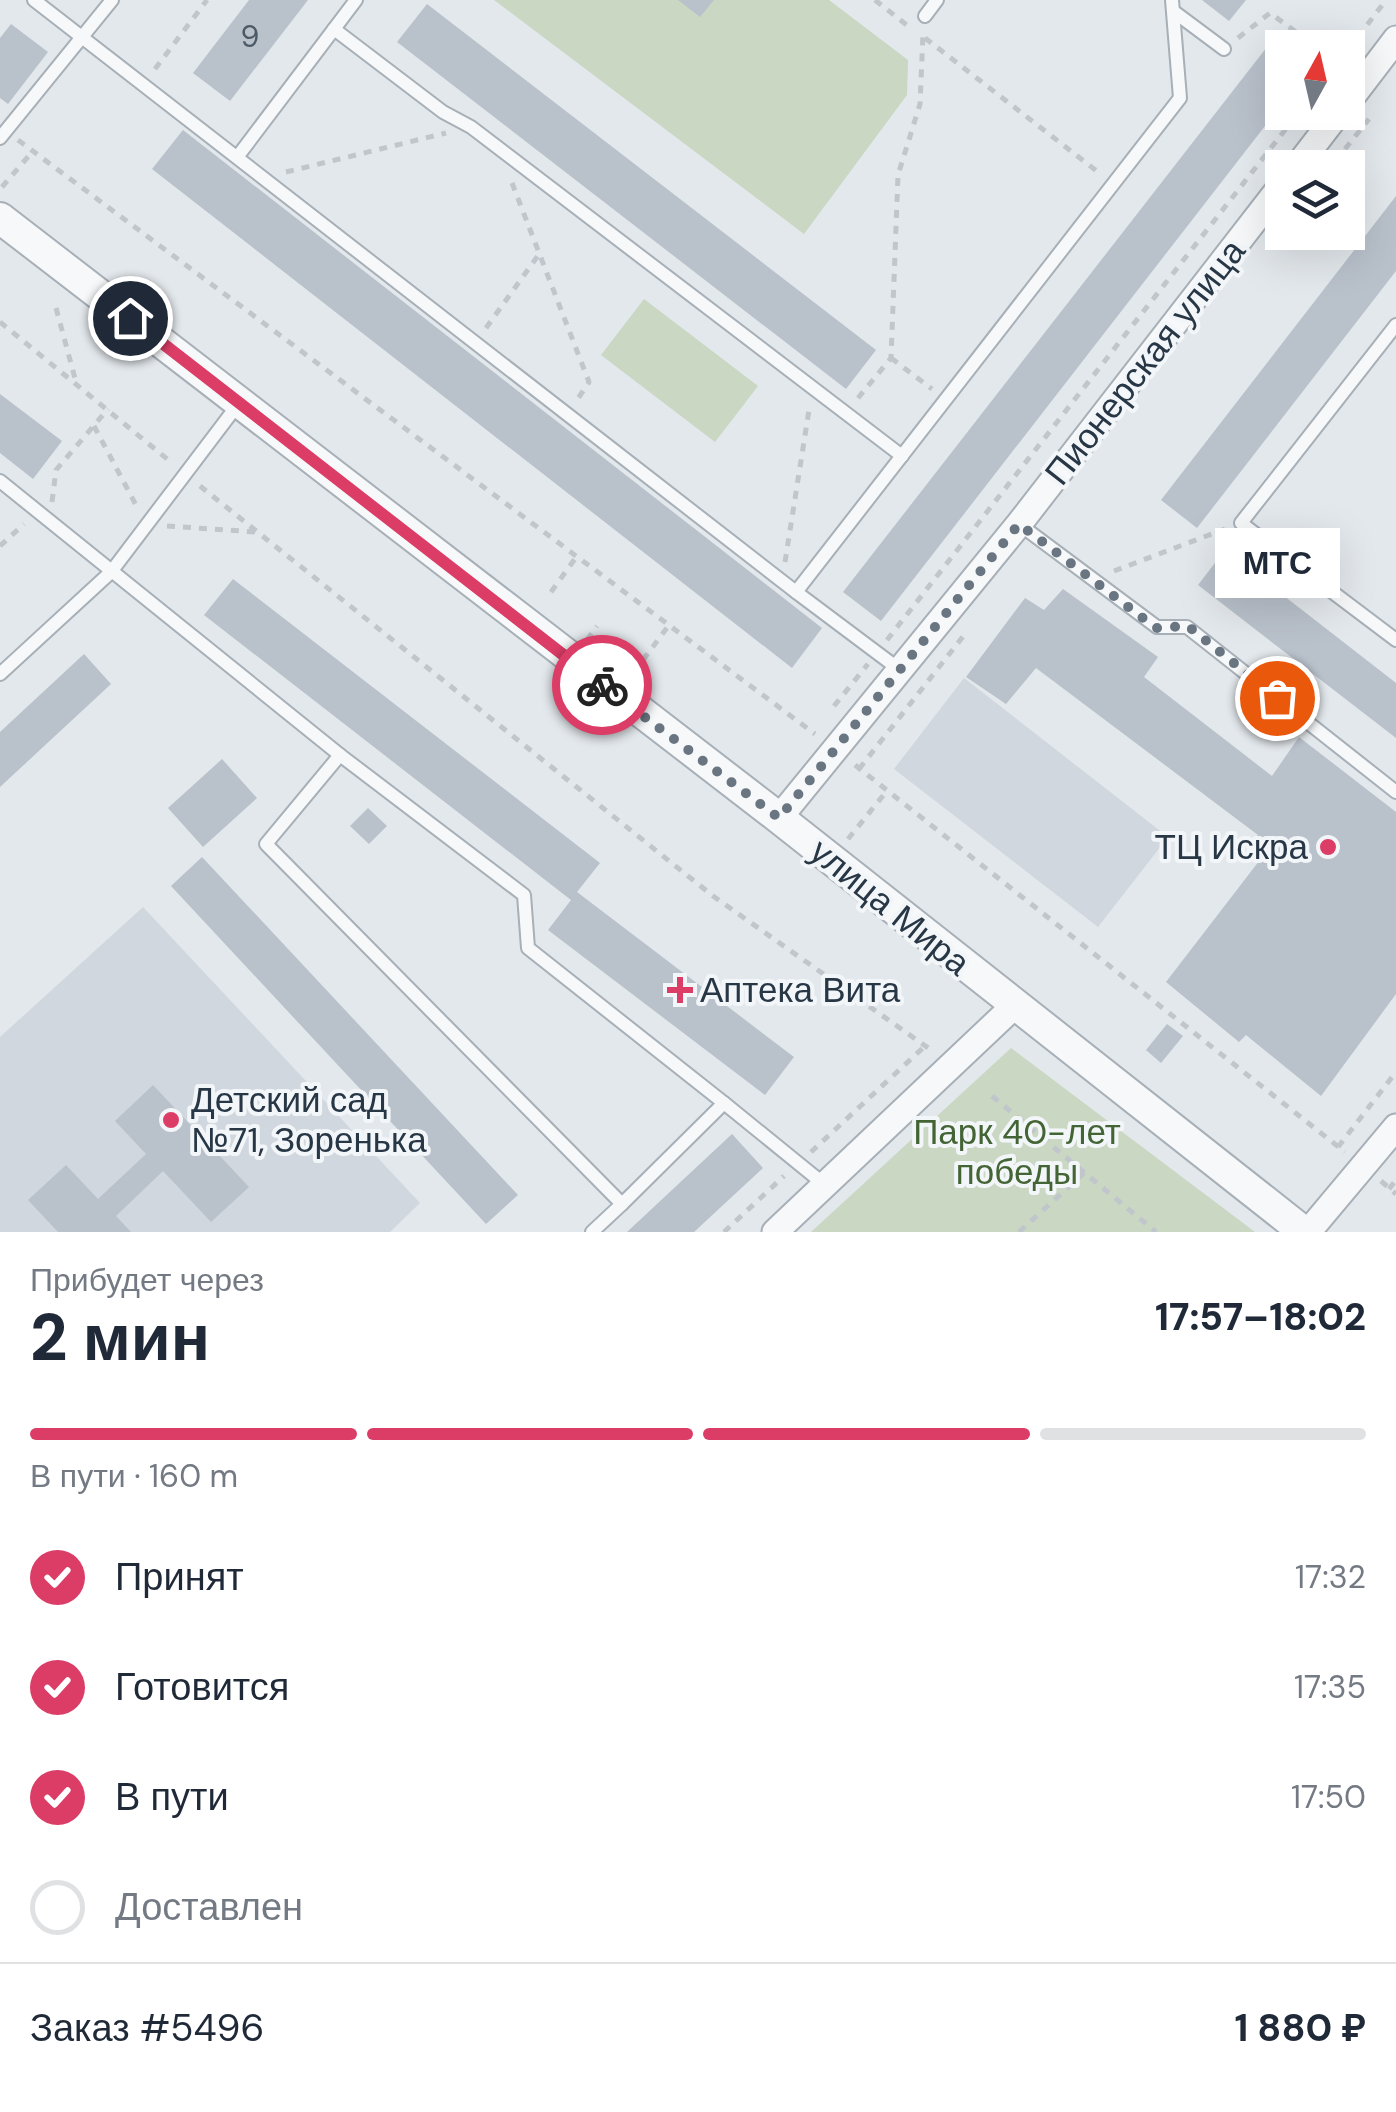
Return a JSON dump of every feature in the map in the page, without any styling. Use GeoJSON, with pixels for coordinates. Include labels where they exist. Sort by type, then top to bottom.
{"type":"FeatureCollection","features":[{"type":"Feature","properties":{"kind":"street"},"geometry":{"type":"LineString","coordinates":[[1365,82],[1393,50]]}},
{"type":"Feature","properties":{"kind":"street"},"geometry":{"type":"LineString","coordinates":[[1310,150],[1325,130]]}},
{"type":"Feature","properties":{"kind":"street","name":"Пионерская улица"},"geometry":{"type":"LineString","coordinates":[[779,818],[1019,524],[1265,207]]}},
{"type":"Feature","properties":{"kind":"street","name":"улица Мира"},"geometry":{"type":"LineString","coordinates":[[0,218],[779,818],[1306,1232]]}},
{"type":"Feature","properties":{"kind":"street"},"geometry":{"type":"LineString","coordinates":[[775,1232],[1014,1006]]}},
{"type":"Feature","properties":{"kind":"street"},"geometry":{"type":"LineString","coordinates":[[1306,1232],[1396,1127]]}},
{"type":"Feature","properties":{"kind":"lane"},"geometry":{"type":"LineString","coordinates":[[34,0],[900,670]]}},
{"type":"Feature","properties":{"kind":"lane"},"geometry":{"type":"LineString","coordinates":[[3,134],[112,0]]}},
{"type":"Feature","properties":{"kind":"lane"},"geometry":{"type":"LineString","coordinates":[[238,156],[356,0]]}},
{"type":"Feature","properties":{"kind":"lane"},"geometry":{"type":"LineString","coordinates":[[924,16],[937,0]]}},
{"type":"Feature","properties":{"kind":"lane"},"geometry":{"type":"LineString","coordinates":[[1172,5],[1224,50]]}},
{"type":"Feature","properties":{"kind":"lane"},"geometry":{"type":"LineString","coordinates":[[796,592],[1180,98],[1172,5]]}},
{"type":"Feature","properties":{"kind":"lane"},"geometry":{"type":"LineString","coordinates":[[334,29],[443,112],[471,127],[902,456]]}},
{"type":"Feature","properties":{"kind":"lane"},"geometry":{"type":"LineString","coordinates":[[1396,325],[1242,522],[1396,640]]}},
{"type":"Feature","properties":{"kind":"lane"},"geometry":{"type":"LineString","coordinates":[[0,674],[110,572],[239,403]]}},
{"type":"Feature","properties":{"kind":"lane"},"geometry":{"type":"LineString","coordinates":[[0,481],[340,755],[524,894],[528,948],[825,1185]]}},
{"type":"Feature","properties":{"kind":"lane"},"geometry":{"type":"LineString","coordinates":[[1019,524],[1156,628],[1188,626],[1396,792]]}},
{"type":"Feature","properties":{"kind":"lane"},"geometry":{"type":"LineString","coordinates":[[340,755],[266,844],[622,1204]]}},
{"type":"Feature","properties":{"kind":"lane"},"geometry":{"type":"LineString","coordinates":[[592,1232],[724,1103]]}},
{"type":"Feature","properties":{"kind":"path"},"geometry":{"type":"LineString","coordinates":[[144,84],[208,0]]}},
{"type":"Feature","properties":{"kind":"path"},"geometry":{"type":"LineString","coordinates":[[874,0],[1114,184]]}},
{"type":"Feature","properties":{"kind":"path"},"geometry":{"type":"LineString","coordinates":[[1363,30],[1386,0]]}},
{"type":"Feature","properties":{"kind":"path"},"geometry":{"type":"LineString","coordinates":[[1224,50],[1270,13],[1293,30]]}},
{"type":"Feature","properties":{"kind":"path"},"geometry":{"type":"LineString","coordinates":[[846,412],[891,358],[898,175],[920,104],[924,16]]}},
{"type":"Feature","properties":{"kind":"path"},"geometry":{"type":"LineString","coordinates":[[1345,150],[1374,112]]}},
{"type":"Feature","properties":{"kind":"path"},"geometry":{"type":"LineString","coordinates":[[264,178],[471,127]]}},
{"type":"Feature","properties":{"kind":"path"},"geometry":{"type":"LineString","coordinates":[[814,732],[1284,130]]}},
{"type":"Feature","properties":{"kind":"path"},"geometry":{"type":"LineString","coordinates":[[3,134],[33,150],[814,732],[1347,1154]]}},
{"type":"Feature","properties":{"kind":"path"},"geometry":{"type":"LineString","coordinates":[[498,148],[588,382],[568,414]]}},
{"type":"Feature","properties":{"kind":"path"},"geometry":{"type":"LineString","coordinates":[[2,187],[33,150]]}},
{"type":"Feature","properties":{"kind":"path"},"geometry":{"type":"LineString","coordinates":[[476,342],[540,253]]}},
{"type":"Feature","properties":{"kind":"path"},"geometry":{"type":"LineString","coordinates":[[56,308],[76,382]]}},
{"type":"Feature","properties":{"kind":"path"},"geometry":{"type":"LineString","coordinates":[[0,322],[713,896],[953,1065]]}},
{"type":"Feature","properties":{"kind":"path"},"geometry":{"type":"LineString","coordinates":[[891,358],[946,400]]}},
{"type":"Feature","properties":{"kind":"path"},"geometry":{"type":"LineString","coordinates":[[782,581],[813,387]]}},
{"type":"Feature","properties":{"kind":"path"},"geometry":{"type":"LineString","coordinates":[[0,546],[43,517],[56,470],[108,409]]}},
{"type":"Feature","properties":{"kind":"path"},"geometry":{"type":"LineString","coordinates":[[94,426],[146,525],[257,532]]}},
{"type":"Feature","properties":{"kind":"path"},"geometry":{"type":"LineString","coordinates":[[1093,579],[1242,522]]}},
{"type":"Feature","properties":{"kind":"path"},"geometry":{"type":"LineString","coordinates":[[551,592],[577,556]]}},
{"type":"Feature","properties":{"kind":"path"},"geometry":{"type":"LineString","coordinates":[[642,660],[669,625]]}},
{"type":"Feature","properties":{"kind":"path"},"geometry":{"type":"LineString","coordinates":[[848,839],[886,792]]}},
{"type":"Feature","properties":{"kind":"path"},"geometry":{"type":"LineString","coordinates":[[724,1232],[925,1046]]}},
{"type":"Feature","properties":{"kind":"path"},"geometry":{"type":"LineString","coordinates":[[1338,1146],[1396,1072]]}},
{"type":"Feature","properties":{"kind":"path"},"geometry":{"type":"LineString","coordinates":[[992,1096],[1156,1232]]}},
{"type":"Feature","properties":{"kind":"path"},"geometry":{"type":"LineString","coordinates":[[1019,1232],[1084,1172]]}},
{"type":"Feature","properties":{"kind":"path"},"geometry":{"type":"LineString","coordinates":[[1390,1189],[1396,1180]]}},
{"type":"Feature","properties":{"kind":"path"},"geometry":{"type":"LineString","coordinates":[[1381,1182],[1396,1194]]}},
{"type":"Feature","properties":{"kind":"shaded area"},"geometry":{"type":"Polygon","coordinates":[[[964,678],[1168,837],[1098,927],[894,769],[964,678]]]}},
{"type":"Feature","properties":{"kind":"shaded area","name":"Детский сад №71, Зоренька"},"geometry":{"type":"Polygon","coordinates":[[[143,907],[420,1203],[390,1232],[0,1232],[0,1037],[143,907]]]}},
{"type":"Feature","properties":{"kind":"green space"},"geometry":{"type":"Polygon","coordinates":[[[494,0],[829,0],[908,60],[907,95],[804,234],[494,0]]]}},
{"type":"Feature","properties":{"kind":"green space"},"geometry":{"type":"Polygon","coordinates":[[[644,299],[758,386],[715,442],[601,355],[644,299]]]}},
{"type":"Feature","properties":{"kind":"green space","name":"Парк 40-лет победы"},"geometry":{"type":"Polygon","coordinates":[[[1011,1048],[1255,1232],[811,1232],[1011,1048]]]}},
{"type":"Feature","properties":{"kind":"building"},"geometry":{"type":"Polygon","coordinates":[[[249,0],[308,0],[230,101],[193,73],[249,0]]]}},
{"type":"Feature","properties":{"kind":"building"},"geometry":{"type":"Polygon","coordinates":[[[678,0],[714,0],[700,17],[678,0]]]}},
{"type":"Feature","properties":{"kind":"building"},"geometry":{"type":"Polygon","coordinates":[[[1202,0],[1246,0],[1229,21],[1202,0]]]}},
{"type":"Feature","properties":{"kind":"building"},"geometry":{"type":"Polygon","coordinates":[[[427,4],[876,350],[846,389],[397,42],[427,4]]]}},
{"type":"Feature","properties":{"kind":"building"},"geometry":{"type":"Polygon","coordinates":[[[11,24],[48,52],[8,104],[0,98],[0,38],[11,24]]]}},
{"type":"Feature","properties":{"kind":"building"},"geometry":{"type":"Polygon","coordinates":[[[1265,49],[1265,126],[881,621],[843,592],[1265,49]]]}},
{"type":"Feature","properties":{"kind":"building"},"geometry":{"type":"Polygon","coordinates":[[[183,130],[822,628],[792,668],[152,169],[183,130]]]}},
{"type":"Feature","properties":{"kind":"building"},"geometry":{"type":"Polygon","coordinates":[[[1396,196],[1396,271],[1197,528],[1161,500],[1354,250],[1365,250],[1365,236],[1396,196]]]}},
{"type":"Feature","properties":{"kind":"building"},"geometry":{"type":"Polygon","coordinates":[[[0,394],[62,441],[33,479],[0,453],[0,394]]]}},
{"type":"Feature","properties":{"kind":"building"},"geometry":{"type":"Polygon","coordinates":[[[1225,550],[1396,683],[1396,738],[1198,585],[1225,550]]]}},
{"type":"Feature","properties":{"kind":"building"},"geometry":{"type":"Polygon","coordinates":[[[233,579],[600,863],[577,892],[794,1057],[765,1095],[548,930],[571,900],[204,615],[233,579]]]}},
{"type":"Feature","properties":{"kind":"building","name":"ТЦ Искра"},"geometry":{"type":"Polygon","coordinates":[[[1063,589],[1158,657],[1144,677],[1272,776],[1299,737],[1396,812],[1396,994],[1321,1096],[1246,1035],[1239,1042],[1166,982],[1266,852],[1252,842],[1258,835],[1036,668],[1006,704],[966,677],[1025,598],[1044,610],[1063,589]]]}},
{"type":"Feature","properties":{"kind":"building"},"geometry":{"type":"Polygon","coordinates":[[[84,654],[111,684],[0,787],[0,732],[84,654]]]}},
{"type":"Feature","properties":{"kind":"building"},"geometry":{"type":"Polygon","coordinates":[[[222,759],[257,798],[203,847],[168,808],[222,759]]]}},
{"type":"Feature","properties":{"kind":"building"},"geometry":{"type":"Polygon","coordinates":[[[368,808],[387,826],[369,844],[350,826],[368,808]]]}},
{"type":"Feature","properties":{"kind":"building"},"geometry":{"type":"Polygon","coordinates":[[[202,857],[518,1195],[486,1224],[171,886],[202,857]]]}},
{"type":"Feature","properties":{"kind":"building"},"geometry":{"type":"Polygon","coordinates":[[[1167,1024],[1183,1036],[1161,1063],[1146,1050],[1167,1024]]]}},
{"type":"Feature","properties":{"kind":"building"},"geometry":{"type":"Polygon","coordinates":[[[153,1085],[249,1187],[211,1222],[163,1171],[116,1216],[131,1232],[58,1232],[28,1200],[66,1165],[98,1199],[146,1154],[115,1121],[153,1085]]]}},
{"type":"Feature","properties":{"kind":"building"},"geometry":{"type":"Polygon","coordinates":[[[732,1134],[763,1168],[694,1232],[627,1232],[732,1134]]]}},
{"type":"Feature","properties":{"kind":"way so far"},"geometry":{"type":"LineString","coordinates":[[602,685],[779,818],[1019,524],[1156,628],[1188,626],[1277,698]]}},
{"type":"Feature","properties":{"kind":"place","name":"МТС"},"geometry":{"type":"Point","coordinates":[1277,698]}},
{"type":"Feature","properties":{"kind":"place","name":"ТЦ Искра"},"geometry":{"type":"Point","coordinates":[1328,847]}},
{"type":"Feature","properties":{"kind":"place","name":"Аптека Вита"},"geometry":{"type":"Point","coordinates":[680,990]}},
{"type":"Feature","properties":{"kind":"place","name":"Детский сад №71, Зоренька"},"geometry":{"type":"Point","coordinates":[171,1120]}},
{"type":"Feature","properties":{"kind":"route"},"geometry":{"type":"LineString","coordinates":[[130,318],[602,685]]}}]}
